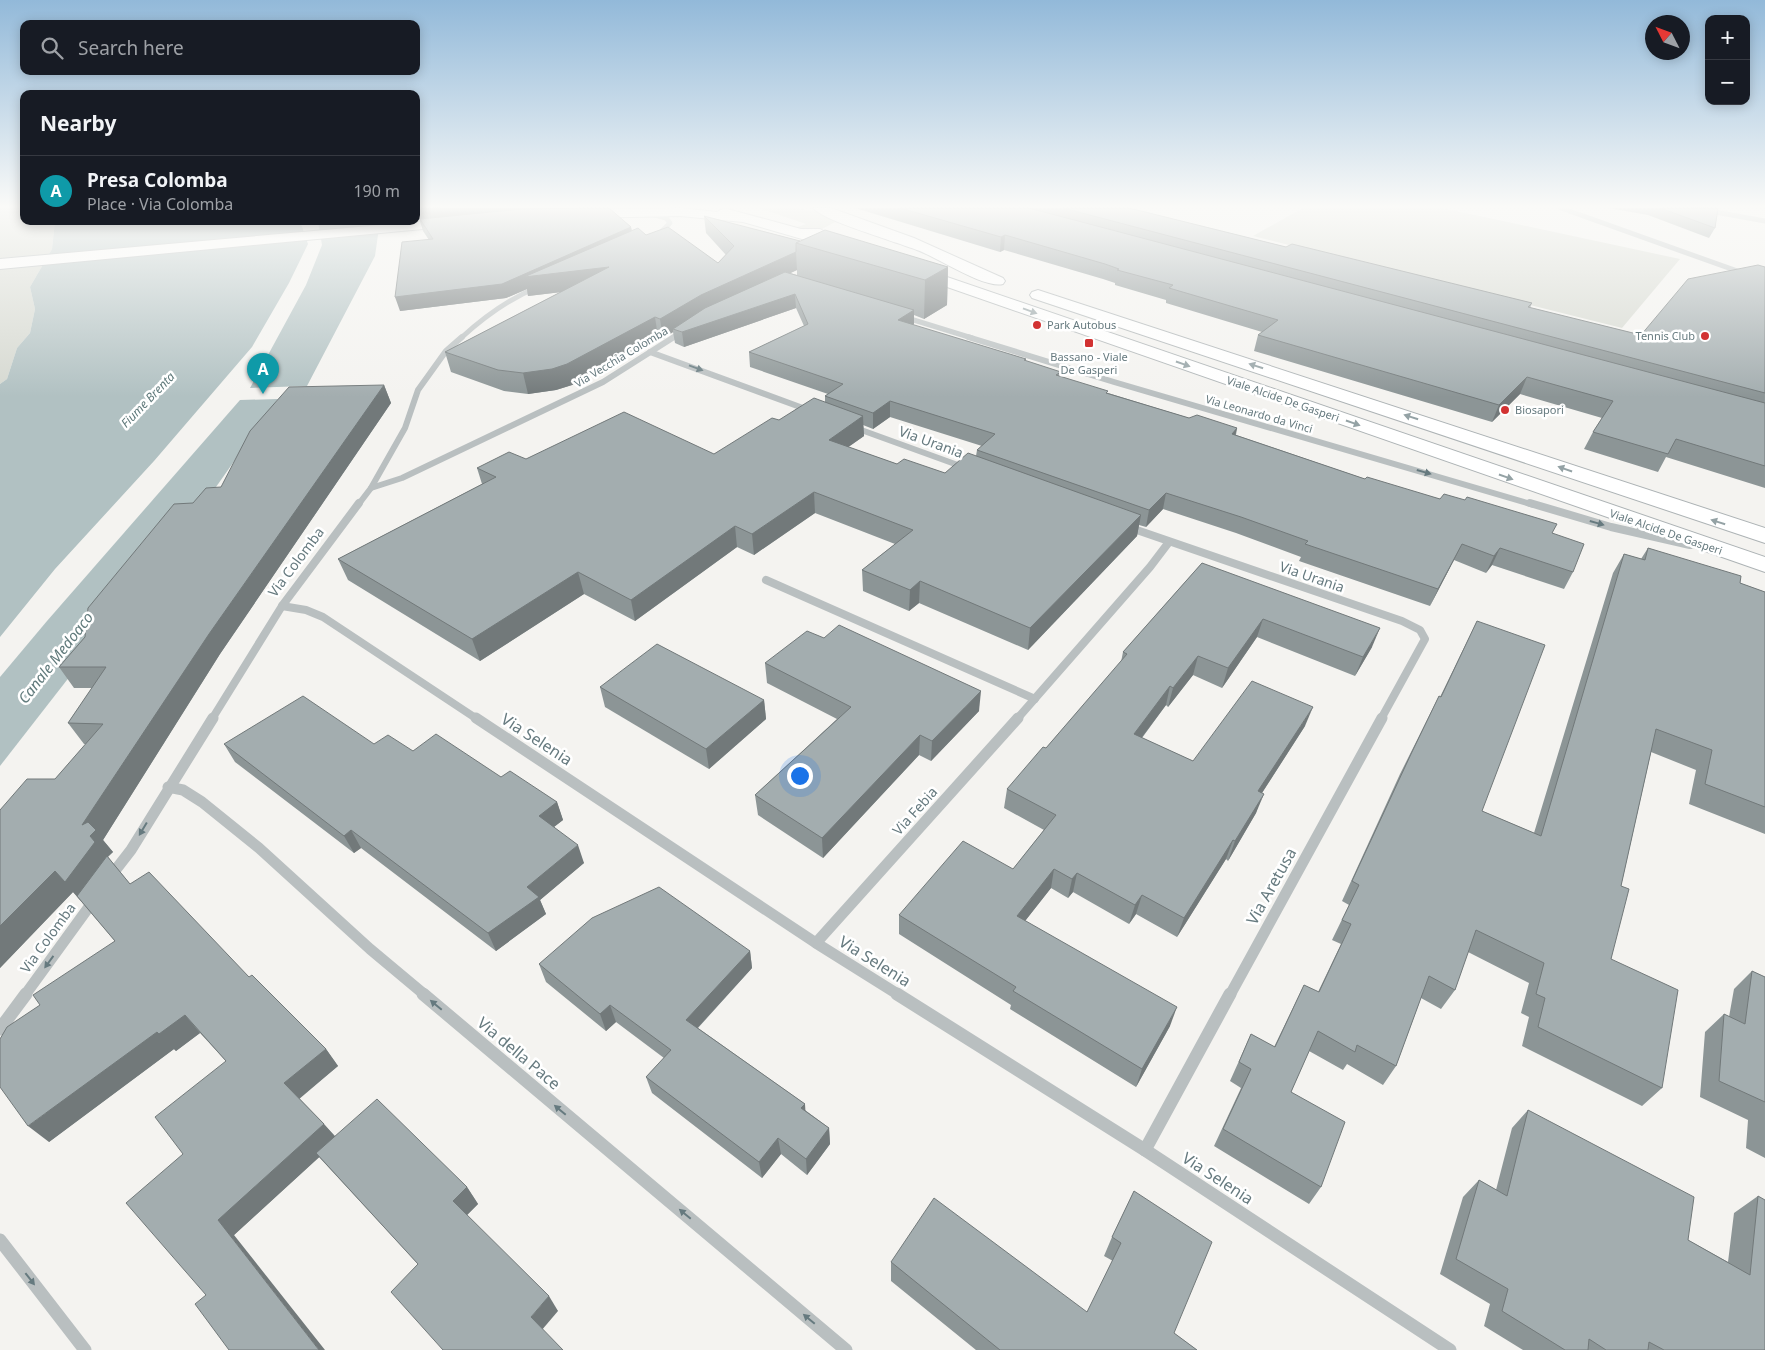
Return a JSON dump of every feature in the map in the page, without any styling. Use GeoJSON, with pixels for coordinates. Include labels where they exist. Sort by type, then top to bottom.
{"type":"FeatureCollection","features":[{"type":"Feature","properties":{"kind":"main road","name":"Viale Alcide De Gasperi"},"geometry":{"type":"LineString","coordinates":[[916,271],[1765,565]]}},
{"type":"Feature","properties":{"kind":"main road","name":"Viale Alcide De Gasperi"},"geometry":{"type":"LineString","coordinates":[[971,271],[1765,536]]}},
{"type":"Feature","properties":{"kind":"street"},"geometry":{"type":"LineString","coordinates":[[1737,271],[1765,281]]}},
{"type":"Feature","properties":{"kind":"street","name":"Via Colomba"},"geometry":{"type":"LineString","coordinates":[[0,1029],[130,850],[282,606],[371,488],[405,428],[418,390],[446,351],[484,316],[519,295],[546,283]]}},
{"type":"Feature","properties":{"kind":"street","name":"Via Leonardo da Vinci"},"geometry":{"type":"LineString","coordinates":[[894,314],[1114,382],[1611,527],[1732,554]]}},
{"type":"Feature","properties":{"kind":"street","name":"Via Vecchia Colomba"},"geometry":{"type":"LineString","coordinates":[[371,488],[402,478],[603,382],[689,327]]}},
{"type":"Feature","properties":{"kind":"street"},"geometry":{"type":"LineString","coordinates":[[650,352],[819,414]]}},
{"type":"Feature","properties":{"kind":"street","name":"Via Urania"},"geometry":{"type":"LineString","coordinates":[[846,424],[975,471]]}},
{"type":"Feature","properties":{"kind":"street","name":"Via Urania"},"geometry":{"type":"LineString","coordinates":[[1123,526],[1402,621],[1420,630],[1425,639]]}},
{"type":"Feature","properties":{"kind":"street","name":"Via Febia"},"geometry":{"type":"LineString","coordinates":[[816,943],[1036,699],[1144,574],[1169,542]]}},
{"type":"Feature","properties":{"kind":"street"},"geometry":{"type":"LineString","coordinates":[[766,580],[1036,699]]}},
{"type":"Feature","properties":{"kind":"street","name":"Via Selenia"},"geometry":{"type":"LineString","coordinates":[[282,606],[306,610],[323,617],[816,943],[1145,1150],[1450,1350]]}},
{"type":"Feature","properties":{"kind":"street","name":"Via Aretusa"},"geometry":{"type":"LineString","coordinates":[[1145,1150],[1425,639]]}},
{"type":"Feature","properties":{"kind":"street","name":"Via della Pace"},"geometry":{"type":"LineString","coordinates":[[168,787],[183,790],[202,802],[259,848],[370,949],[846,1350]]}},
{"type":"Feature","properties":{"kind":"street"},"geometry":{"type":"LineString","coordinates":[[0,1240],[85,1350]]}},
{"type":"Feature","properties":{"kind":"shaded area"},"geometry":{"type":"Polygon","coordinates":[[[0,271],[39,271],[30,287],[35,309],[30,333],[17,348],[7,379],[0,384],[0,271]]]}},
{"type":"Feature","properties":{"kind":"shaded area"},"geometry":{"type":"Polygon","coordinates":[[[1393,271],[1670,271],[1622,328],[1393,271]]]}},
{"type":"Feature","properties":{"kind":"water","name":"Fiume Brenta"},"geometry":{"type":"Polygon","coordinates":[[[39,271],[295,271],[252,347],[154,461],[55,569],[0,637],[0,384],[7,379],[17,348],[30,333],[35,309],[30,287],[39,271]]]}},
{"type":"Feature","properties":{"kind":"water"},"geometry":{"type":"Polygon","coordinates":[[[312,271],[367,271],[307,386],[250,388],[306,285],[312,271]]]}},
{"type":"Feature","properties":{"kind":"water","name":"Canale Medoaco"},"geometry":{"type":"Polygon","coordinates":[[[278,399],[204,504],[0,766],[0,677],[240,400],[278,399]]]}},
{"type":"Feature","properties":{"kind":"building"},"geometry":{"type":"Polygon","coordinates":[[[398,271],[531,271],[502,284],[395,297],[398,271]]]}},
{"type":"Feature","properties":{"kind":"building"},"geometry":{"type":"Polygon","coordinates":[[[538,271],[575,271],[524,277],[538,271]]]}},
{"type":"Feature","properties":{"kind":"building"},"geometry":{"type":"Polygon","coordinates":[[[601,271],[754,271],[701,295],[660,319],[655,317],[567,364],[552,369],[523,373],[498,370],[445,352],[601,271]]]}},
{"type":"Feature","properties":{"kind":"building"},"geometry":{"type":"Polygon","coordinates":[[[894,271],[941,271],[925,280],[894,271]]]}},
{"type":"Feature","properties":{"kind":"building"},"geometry":{"type":"Polygon","coordinates":[[[1121,271],[1267,271],[1765,403],[1765,466],[1676,439],[1668,454],[1593,432],[1613,401],[1527,377],[1499,405],[1258,335],[1278,320],[1169,288],[1173,285],[1121,271]]]}},
{"type":"Feature","properties":{"kind":"building"},"geometry":{"type":"Polygon","coordinates":[[[1302,271],[1402,271],[1532,303],[1528,307],[1641,335],[1688,279],[1728,271],[1765,271],[1765,393],[1302,271]]]}},
{"type":"Feature","properties":{"kind":"building"},"geometry":{"type":"Polygon","coordinates":[[[785,272],[914,310],[898,320],[1026,359],[1024,360],[1061,372],[1056,375],[1108,391],[1106,393],[1189,418],[1197,415],[1237,428],[1232,434],[1365,479],[1367,477],[1440,499],[1444,494],[1465,500],[1467,497],[1557,524],[1552,533],[1584,544],[1573,572],[1500,548],[1494,556],[1462,544],[1438,589],[1305,544],[1308,541],[1241,517],[1166,493],[1149,510],[977,450],[995,434],[890,401],[873,413],[825,396],[843,384],[749,352],[808,324],[795,294],[682,332],[673,329],[705,308],[785,272]]]}},
{"type":"Feature","properties":{"kind":"building"},"geometry":{"type":"Polygon","coordinates":[[[384,385],[209,634],[82,825],[88,822],[96,830],[90,836],[95,842],[65,882],[55,871],[0,926],[0,810],[27,779],[55,779],[103,724],[68,723],[106,667],[59,667],[85,637],[88,608],[174,504],[193,503],[206,488],[221,487],[250,431],[289,387],[384,385]]]}},
{"type":"Feature","properties":{"kind":"building"},"geometry":{"type":"Polygon","coordinates":[[[814,398],[863,416],[829,440],[897,464],[904,459],[945,473],[968,453],[1141,515],[1030,628],[920,581],[910,590],[862,570],[913,530],[814,492],[752,534],[735,526],[631,600],[578,572],[472,639],[338,559],[496,477],[477,468],[509,452],[526,459],[624,412],[714,454],[772,418],[779,420],[814,398]]]}},
{"type":"Feature","properties":{"kind":"building"},"geometry":{"type":"Polygon","coordinates":[[[1648,548],[1741,576],[1740,583],[1765,592],[1765,807],[1705,784],[1712,750],[1656,729],[1621,886],[1629,889],[1611,959],[1678,990],[1662,1088],[1538,1027],[1545,998],[1536,994],[1544,963],[1476,930],[1455,990],[1429,976],[1396,1066],[1357,1045],[1355,1052],[1318,1031],[1291,1092],[1345,1122],[1321,1187],[1223,1129],[1251,1069],[1239,1062],[1251,1034],[1275,1047],[1304,985],[1319,992],[1351,924],[1342,920],[1359,885],[1352,881],[1411,754],[1439,696],[1441,697],[1477,621],[1545,645],[1482,811],[1541,836],[1624,554],[1645,560],[1648,548]]]}},
{"type":"Feature","properties":{"kind":"building"},"geometry":{"type":"Polygon","coordinates":[[[1202,563],[1380,628],[1363,657],[1263,619],[1228,668],[1198,656],[1173,688],[1170,686],[1134,734],[1193,761],[1252,681],[1313,707],[1258,791],[1264,794],[1184,918],[1142,895],[1135,905],[1077,873],[1072,879],[1054,869],[1017,916],[1177,1007],[1142,1069],[1013,991],[1016,987],[899,915],[963,841],[1013,869],[1056,815],[1007,789],[1043,747],[1046,748],[1127,654],[1123,652],[1202,563]]]}},
{"type":"Feature","properties":{"kind":"building"},"geometry":{"type":"Polygon","coordinates":[[[839,625],[981,691],[932,741],[920,735],[822,838],[755,795],[851,707],[765,663],[807,631],[824,638],[839,625]]]}},
{"type":"Feature","properties":{"kind":"building"},"geometry":{"type":"Polygon","coordinates":[[[657,644],[764,700],[706,749],[600,687],[657,644]]]}},
{"type":"Feature","properties":{"kind":"building"},"geometry":{"type":"Polygon","coordinates":[[[303,696],[374,744],[388,735],[413,751],[436,734],[501,777],[510,771],[557,802],[539,816],[578,845],[527,887],[539,897],[488,933],[351,830],[344,836],[224,744],[303,696]]]}},
{"type":"Feature","properties":{"kind":"building"},"geometry":{"type":"Polygon","coordinates":[[[107,856],[130,884],[149,872],[249,977],[252,975],[326,1049],[284,1083],[324,1124],[218,1220],[319,1350],[229,1350],[195,1304],[206,1295],[126,1203],[183,1154],[155,1117],[226,1061],[185,1015],[159,1034],[157,1032],[28,1126],[0,1087],[0,1039],[7,1027],[40,1005],[33,995],[115,941],[77,896],[107,856]]]}},
{"type":"Feature","properties":{"kind":"building"},"geometry":{"type":"Polygon","coordinates":[[[659,887],[750,951],[686,1020],[805,1104],[801,1108],[829,1128],[806,1159],[778,1138],[759,1162],[646,1077],[671,1050],[610,1005],[600,1014],[539,964],[592,918],[659,887]]]}},
{"type":"Feature","properties":{"kind":"building"},"geometry":{"type":"Polygon","coordinates":[[[1752,971],[1765,977],[1765,1102],[1719,1081],[1724,1014],[1745,1024],[1752,971]]]}},
{"type":"Feature","properties":{"kind":"building"},"geometry":{"type":"Polygon","coordinates":[[[377,1099],[467,1187],[453,1201],[549,1296],[531,1317],[563,1350],[443,1350],[391,1292],[418,1264],[316,1153],[377,1099]]]}},
{"type":"Feature","properties":{"kind":"building"},"geometry":{"type":"Polygon","coordinates":[[[1528,1110],[1694,1197],[1688,1240],[1750,1275],[1758,1196],[1765,1200],[1765,1350],[1664,1350],[1649,1342],[1648,1350],[1606,1350],[1589,1339],[1588,1350],[1565,1350],[1502,1311],[1508,1289],[1456,1259],[1479,1180],[1507,1196],[1528,1110]]]}},
{"type":"Feature","properties":{"kind":"building"},"geometry":{"type":"Polygon","coordinates":[[[1134,1191],[1212,1242],[1174,1333],[1197,1350],[1000,1350],[891,1262],[934,1198],[1087,1312],[1121,1243],[1112,1237],[1134,1191]]]}},
{"type":"Feature","properties":{"kind":"place","name":"Park Autobus"},"geometry":{"type":"Point","coordinates":[1037,325]}},
{"type":"Feature","properties":{"kind":"place","name":"Tennis Club"},"geometry":{"type":"Point","coordinates":[1705,336]}},
{"type":"Feature","properties":{"kind":"place","name":"Bassano - Viale De Gasperi"},"geometry":{"type":"Point","coordinates":[1089,343]}},
{"type":"Feature","properties":{"kind":"place","name":"Presa Colomba"},"geometry":{"type":"Point","coordinates":[263,394]}},
{"type":"Feature","properties":{"kind":"place","name":"Biosapori"},"geometry":{"type":"Point","coordinates":[1505,410]}}]}
